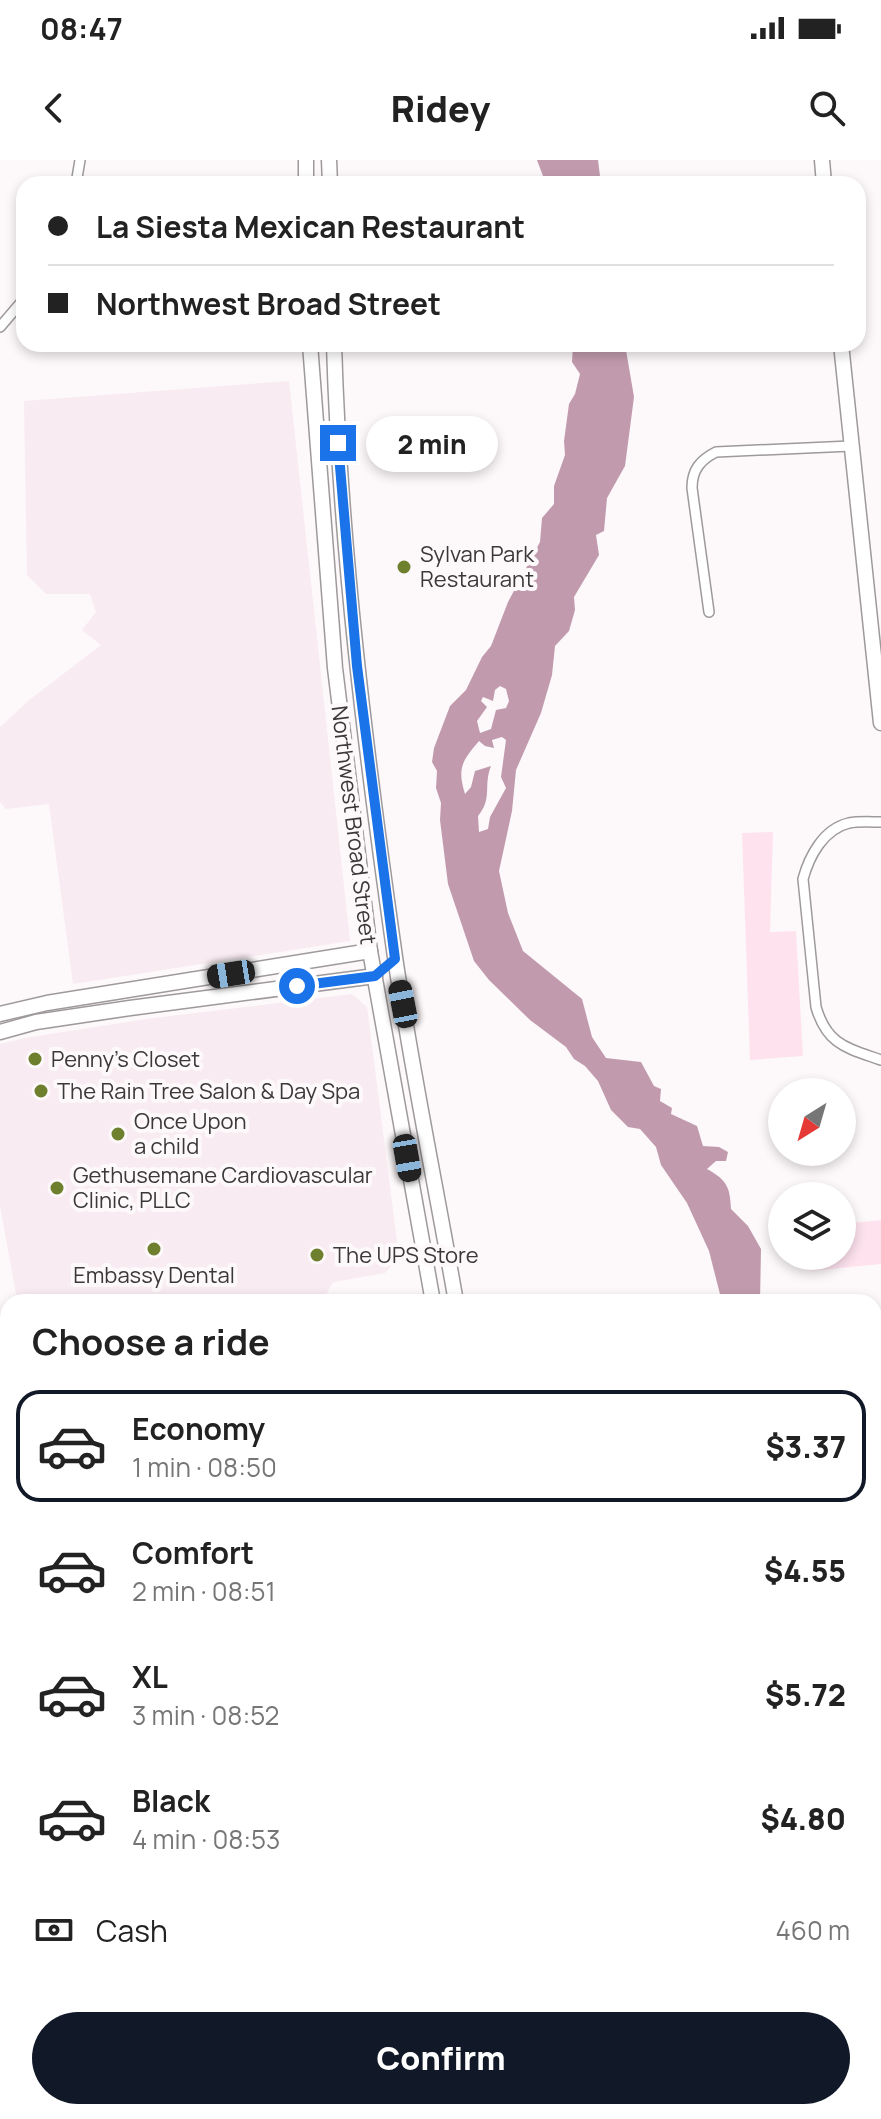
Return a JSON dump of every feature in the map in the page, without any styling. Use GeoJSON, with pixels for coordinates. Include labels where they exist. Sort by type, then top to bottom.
{"type":"FeatureCollection","features":[{"type":"Feature","properties":{"kind":"main road","name":"Northwest Broad Street"},"geometry":{"type":"LineString","coordinates":[[310,352],[335,668],[370,951],[432,1294]]}},
{"type":"Feature","properties":{"kind":"main road","name":"Northwest Broad Street"},"geometry":{"type":"LineString","coordinates":[[334,352],[340,489],[357,666],[395,959],[455,1294]]}},
{"type":"Feature","properties":{"kind":"main road"},"geometry":{"type":"LineString","coordinates":[[842,352],[881,723]]}},
{"type":"Feature","properties":{"kind":"main road"},"geometry":{"type":"LineString","coordinates":[[319,492],[340,489]]}},
{"type":"Feature","properties":{"kind":"main road"},"geometry":{"type":"LineString","coordinates":[[335,668],[357,666]]}},
{"type":"Feature","properties":{"kind":"main road"},"geometry":{"type":"LineString","coordinates":[[0,1014],[370,951],[395,959]]}},
{"type":"Feature","properties":{"kind":"main road"},"geometry":{"type":"LineString","coordinates":[[0,1032],[36,1022],[135,1007],[375,976],[395,959]]}},
{"type":"Feature","properties":{"kind":"main road"},"geometry":{"type":"LineString","coordinates":[[418,1216],[440,1213]]}},
{"type":"Feature","properties":{"kind":"street"},"geometry":{"type":"LineString","coordinates":[[0,327],[16,308]]}},
{"type":"Feature","properties":{"kind":"street"},"geometry":{"type":"LineString","coordinates":[[709,612],[692,488],[692,476],[697,466],[716,452],[851,446]]}},
{"type":"Feature","properties":{"kind":"street"},"geometry":{"type":"LineString","coordinates":[[881,822],[847,823],[827,835],[808,859],[803,879],[816,1007],[821,1024],[833,1039],[847,1049],[881,1060]]}},
{"type":"Feature","properties":{"kind":"shaded area"},"geometry":{"type":"Polygon","coordinates":[[[537,160],[598,160],[600,176],[543,176],[537,160]]]}},
{"type":"Feature","properties":{"kind":"shaded area"},"geometry":{"type":"Polygon","coordinates":[[[573,352],[626,352],[634,397],[625,466],[607,498],[604,531],[596,535],[599,555],[574,597],[575,610],[569,631],[555,646],[552,675],[541,713],[516,770],[512,811],[499,871],[508,913],[523,951],[582,999],[592,1037],[606,1058],[641,1062],[654,1086],[661,1089],[660,1101],[672,1108],[671,1114],[697,1126],[703,1146],[719,1147],[728,1152],[726,1161],[716,1161],[707,1169],[726,1185],[731,1209],[748,1226],[761,1249],[760,1294],[720,1294],[709,1251],[687,1203],[661,1165],[656,1147],[640,1129],[628,1127],[611,1110],[598,1081],[566,1047],[530,1020],[489,980],[474,961],[448,884],[440,820],[441,803],[436,788],[437,771],[432,762],[434,748],[450,706],[466,690],[491,646],[508,602],[540,542],[542,518],[554,504],[554,486],[565,455],[569,404],[580,374],[572,362],[573,352]],[[500,686],[495,690],[493,701],[483,697],[481,701],[487,707],[477,721],[480,733],[491,729],[496,710],[506,708],[509,701],[506,689],[500,686]],[[502,737],[492,740],[494,748],[479,741],[461,771],[465,794],[471,787],[475,771],[491,766],[487,798],[478,816],[479,832],[488,829],[490,817],[506,788],[501,777],[506,740],[502,737]]]}},
{"type":"Feature","properties":{"kind":"shaded area"},"geometry":{"type":"Polygon","coordinates":[[[289,381],[350,941],[73,984],[49,804],[6,809],[0,802],[0,727],[28,701],[101,645],[82,630],[96,612],[90,594],[46,594],[27,575],[24,401],[289,381]]]}},
{"type":"Feature","properties":{"kind":"shaded area"},"geometry":{"type":"Polygon","coordinates":[[[773,832],[770,932],[796,931],[803,1056],[750,1060],[742,833],[773,832]]]}},
{"type":"Feature","properties":{"kind":"shaded area"},"geometry":{"type":"Polygon","coordinates":[[[352,994],[367,1007],[399,1257],[385,1273],[333,1282],[326,1294],[16,1294],[0,1206],[0,1044],[146,1019],[352,994]]]}},
{"type":"Feature","properties":{"kind":"shaded area"},"geometry":{"type":"Polygon","coordinates":[[[881,1220],[881,1264],[856,1266],[856,1223],[881,1220]]]}},
{"type":"Feature","properties":{"kind":"place","name":"Sylvan Park Restaurant"},"geometry":{"type":"Point","coordinates":[404,567]}},
{"type":"Feature","properties":{"kind":"place","name":"Penny's Closet"},"geometry":{"type":"Point","coordinates":[35,1059]}},
{"type":"Feature","properties":{"kind":"place","name":"The Rain Tree Salon & Day Spa"},"geometry":{"type":"Point","coordinates":[41,1091]}},
{"type":"Feature","properties":{"kind":"place","name":"Once Upon a child"},"geometry":{"type":"Point","coordinates":[118,1134]}},
{"type":"Feature","properties":{"kind":"place","name":"Gethusemane Cardiovascular Clinic, PLLC"},"geometry":{"type":"Point","coordinates":[57,1188]}},
{"type":"Feature","properties":{"kind":"place","name":"Embassy Dental"},"geometry":{"type":"Point","coordinates":[154,1249]}},
{"type":"Feature","properties":{"kind":"place","name":"The UPS Store"},"geometry":{"type":"Point","coordinates":[317,1255]}},
{"type":"Feature","properties":{"kind":"route"},"geometry":{"type":"LineString","coordinates":[[297,986],[375,976],[395,959],[357,666],[338,443]]}}]}
